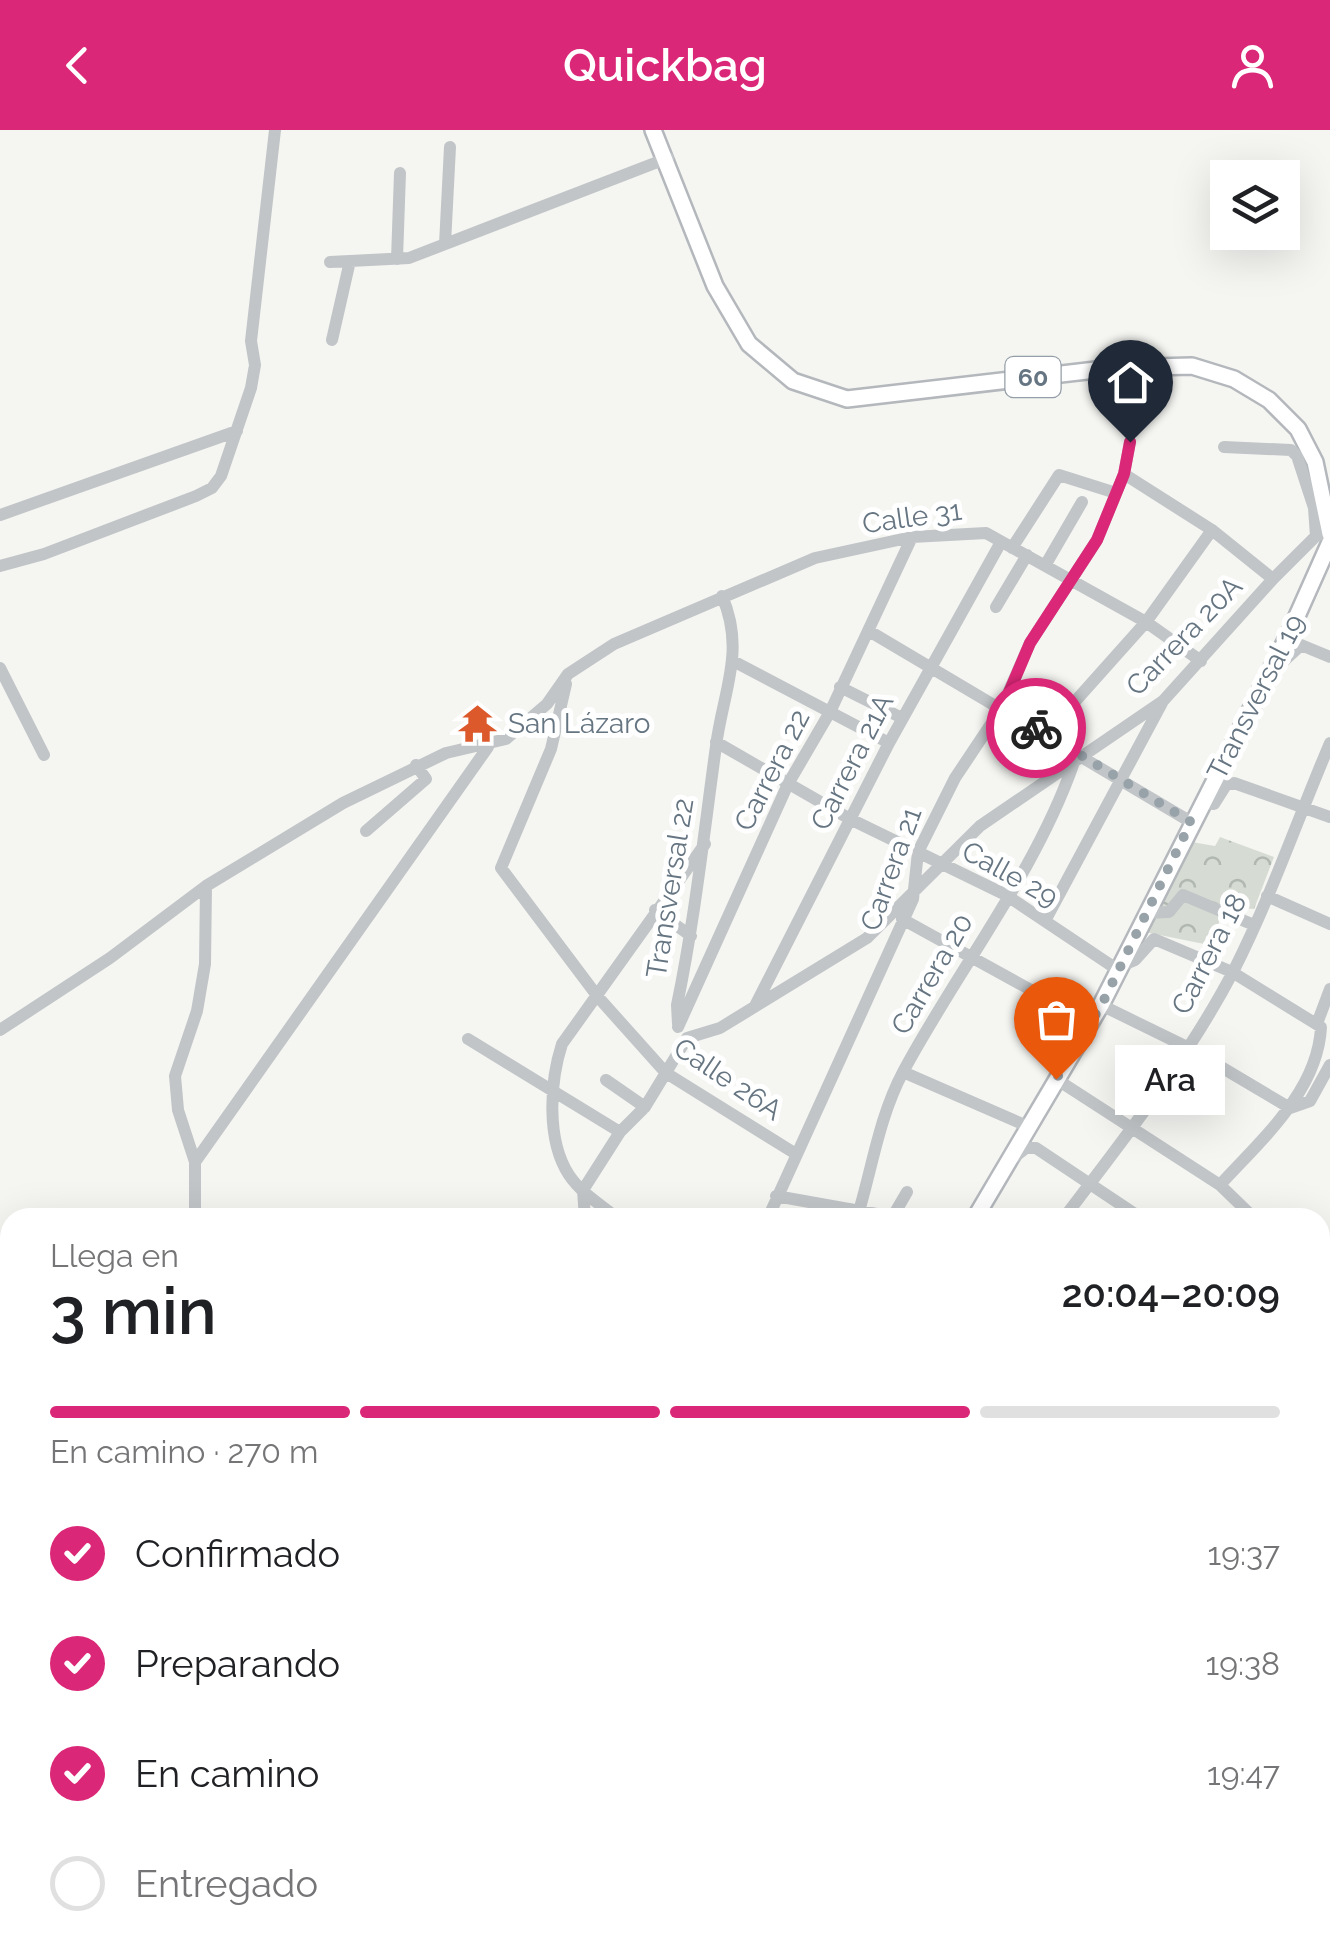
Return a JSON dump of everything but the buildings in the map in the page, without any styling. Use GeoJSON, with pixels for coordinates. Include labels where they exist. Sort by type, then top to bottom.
{"type":"FeatureCollection","features":[{"type":"Feature","properties":{"kind":"main road","name":"60"},"geometry":{"type":"LineString","coordinates":[[653,130],[668,158],[716,286],[749,344],[793,382],[847,399],[1113,368],[1192,366],[1234,378],[1270,400],[1298,429],[1316,462],[1327,536]]}},
{"type":"Feature","properties":{"kind":"main road","name":"Transversal 19"},"geometry":{"type":"LineString","coordinates":[[980,1208],[1102,1004],[1268,676],[1327,536]]}},
{"type":"Feature","properties":{"kind":"street"},"geometry":{"type":"LineString","coordinates":[[0,566],[44,554],[212,488],[238,431],[255,365],[250,340],[275,130]]}},
{"type":"Feature","properties":{"kind":"street"},"geometry":{"type":"LineString","coordinates":[[446,244],[450,147]]}},
{"type":"Feature","properties":{"kind":"street"},"geometry":{"type":"LineString","coordinates":[[330,262],[397,260],[668,158]]}},
{"type":"Feature","properties":{"kind":"street"},"geometry":{"type":"LineString","coordinates":[[397,260],[400,173]]}},
{"type":"Feature","properties":{"kind":"street"},"geometry":{"type":"LineString","coordinates":[[332,340],[350,261]]}},
{"type":"Feature","properties":{"kind":"street"},"geometry":{"type":"LineString","coordinates":[[0,515],[238,431]]}},
{"type":"Feature","properties":{"kind":"street","name":"Carrera 21"},"geometry":{"type":"LineString","coordinates":[[772,1208],[902,920],[914,888],[918,852],[955,778],[1002,709],[1030,643],[1097,540],[1124,474],[1130,442]]}},
{"type":"Feature","properties":{"kind":"street"},"geometry":{"type":"LineString","coordinates":[[1224,447],[1291,450],[1327,536]]}},
{"type":"Feature","properties":{"kind":"street"},"geometry":{"type":"LineString","coordinates":[[1124,474],[1212,530],[1274,579]]}},
{"type":"Feature","properties":{"kind":"street","name":"Carrera 21A"},"geometry":{"type":"LineString","coordinates":[[754,1008],[929,667],[1007,545],[1059,476],[1116,493]]}},
{"type":"Feature","properties":{"kind":"street"},"geometry":{"type":"LineString","coordinates":[[1046,564],[1082,502]]}},
{"type":"Feature","properties":{"kind":"street","name":"Carrera 20A"},"geometry":{"type":"LineString","coordinates":[[1046,734],[1146,622],[1212,530]]}},
{"type":"Feature","properties":{"kind":"street","name":"Calle 31"},"geometry":{"type":"LineString","coordinates":[[488,746],[506,740],[547,704],[568,674],[614,644],[815,558],[912,537],[986,533],[1146,622],[1201,661]]}},
{"type":"Feature","properties":{"kind":"street","name":"Carrera 20A"},"geometry":{"type":"LineString","coordinates":[[683,1033],[720,1028],[867,938],[980,826],[1163,701],[1274,579],[1327,536]]}},
{"type":"Feature","properties":{"kind":"street","name":"Carrera 22"},"geometry":{"type":"LineString","coordinates":[[582,1190],[620,1132],[646,1107],[666,1073],[788,784],[830,712],[912,537]]}},
{"type":"Feature","properties":{"kind":"street"},"geometry":{"type":"LineString","coordinates":[[996,607],[1027,555]]}},
{"type":"Feature","properties":{"kind":"street","name":"Transversal 22"},"geometry":{"type":"LineString","coordinates":[[683,1033],[676,1005],[706,842],[716,742],[733,661],[733,617],[722,596]]}},
{"type":"Feature","properties":{"kind":"street"},"geometry":{"type":"LineString","coordinates":[[868,631],[1046,734],[1078,760],[1123,780],[1191,822]]}},
{"type":"Feature","properties":{"kind":"street"},"geometry":{"type":"LineString","coordinates":[[1268,676],[1301,645],[1330,658]]}},
{"type":"Feature","properties":{"kind":"street"},"geometry":{"type":"LineString","coordinates":[[733,661],[889,742]]}},
{"type":"Feature","properties":{"kind":"street"},"geometry":{"type":"LineString","coordinates":[[0,668],[44,755]]}},
{"type":"Feature","properties":{"kind":"street","name":"Calle 26A"},"geometry":{"type":"LineString","coordinates":[[568,674],[552,749],[500,868],[598,997],[666,1073],[796,1154]]}},
{"type":"Feature","properties":{"kind":"street"},"geometry":{"type":"LineString","coordinates":[[840,687],[902,718]]}},
{"type":"Feature","properties":{"kind":"street"},"geometry":{"type":"LineString","coordinates":[[1045,921],[1163,701]]}},
{"type":"Feature","properties":{"kind":"street","name":"Calle 29"},"geometry":{"type":"LineString","coordinates":[[716,742],[850,819],[1006,895],[1119,968]]}},
{"type":"Feature","properties":{"kind":"street"},"geometry":{"type":"LineString","coordinates":[[0,1030],[110,958],[206,886],[416,765],[446,752],[488,746]]}},
{"type":"Feature","properties":{"kind":"street"},"geometry":{"type":"LineString","coordinates":[[195,1162],[488,746]]}},
{"type":"Feature","properties":{"kind":"street","name":"Carrera 18"},"geometry":{"type":"LineString","coordinates":[[1072,1208],[1136,1127],[1190,1048],[1254,925],[1329,749]]}},
{"type":"Feature","properties":{"kind":"street","name":"Carrera 20"},"geometry":{"type":"LineString","coordinates":[[859,1208],[888,1104],[903,1072],[971,960],[1078,760]]}},
{"type":"Feature","properties":{"kind":"street"},"geometry":{"type":"LineString","coordinates":[[366,832],[426,780],[416,765]]}},
{"type":"Feature","properties":{"kind":"street"},"geometry":{"type":"LineString","coordinates":[[1202,802],[1214,804],[1229,783],[1330,817]]}},
{"type":"Feature","properties":{"kind":"street"},"geometry":{"type":"LineString","coordinates":[[604,1208],[568,1174],[560,1153],[552,1090],[562,1044],[706,842]]}},
{"type":"Feature","properties":{"kind":"street"},"geometry":{"type":"LineString","coordinates":[[196,1208],[195,1162],[178,1110],[175,1076],[200,995],[206,886]]}},
{"type":"Feature","properties":{"kind":"street"},"geometry":{"type":"LineString","coordinates":[[1145,913],[1169,912],[1184,895],[1254,925]]}},
{"type":"Feature","properties":{"kind":"street"},"geometry":{"type":"LineString","coordinates":[[1266,896],[1330,924]]}},
{"type":"Feature","properties":{"kind":"street"},"geometry":{"type":"LineString","coordinates":[[656,910],[691,936]]}},
{"type":"Feature","properties":{"kind":"street"},"geometry":{"type":"LineString","coordinates":[[902,920],[1091,1024]]}},
{"type":"Feature","properties":{"kind":"street"},"geometry":{"type":"LineString","coordinates":[[1119,968],[1135,960],[1154,939],[1232,972],[1320,1024]]}},
{"type":"Feature","properties":{"kind":"street"},"geometry":{"type":"LineString","coordinates":[[1220,1185],[1290,1108],[1312,1064],[1330,989]]}},
{"type":"Feature","properties":{"kind":"street"},"geometry":{"type":"LineString","coordinates":[[1102,1004],[1190,1048],[1290,1108]]}},
{"type":"Feature","properties":{"kind":"street"},"geometry":{"type":"LineString","coordinates":[[468,1038],[620,1132]]}},
{"type":"Feature","properties":{"kind":"street"},"geometry":{"type":"LineString","coordinates":[[1290,1108],[1310,1101],[1330,1065]]}},
{"type":"Feature","properties":{"kind":"street"},"geometry":{"type":"LineString","coordinates":[[903,1072],[1027,1126]]}},
{"type":"Feature","properties":{"kind":"street"},"geometry":{"type":"LineString","coordinates":[[1056,1079],[1136,1127],[1220,1185],[1244,1208]]}},
{"type":"Feature","properties":{"kind":"street"},"geometry":{"type":"LineString","coordinates":[[606,1080],[646,1107]]}},
{"type":"Feature","properties":{"kind":"street"},"geometry":{"type":"LineString","coordinates":[[1004,1164],[1026,1148],[1036,1148],[1127,1208]]}},
{"type":"Feature","properties":{"kind":"street"},"geometry":{"type":"LineString","coordinates":[[582,1190],[584,1208]]}},
{"type":"Feature","properties":{"kind":"street"},"geometry":{"type":"LineString","coordinates":[[900,1208],[906,1192]]}},
{"type":"Feature","properties":{"kind":"street"},"geometry":{"type":"LineString","coordinates":[[776,1196],[834,1208]]}},
{"type":"Feature","properties":{"kind":"green space"},"geometry":{"type":"Polygon","coordinates":[[[1220,837],[1274,857],[1254,909],[1226,907],[1209,945],[1135,930],[1180,840],[1215,846],[1220,837]]]}},
{"type":"Feature","properties":{"kind":"way so far"},"geometry":{"type":"LineString","coordinates":[[1036,728],[1191,822],[1102,1004],[1056,1079]]}},
{"type":"Feature","properties":{"kind":"place","name":"San Lázaro"},"geometry":{"type":"Point","coordinates":[478,723]}},
{"type":"Feature","properties":{"kind":"place","name":"Ara"},"geometry":{"type":"Point","coordinates":[1056,1079]}},
{"type":"Feature","properties":{"kind":"route"},"geometry":{"type":"LineString","coordinates":[[1036,728],[1002,709],[1030,643],[1097,540],[1124,474],[1130,442]]}}]}
